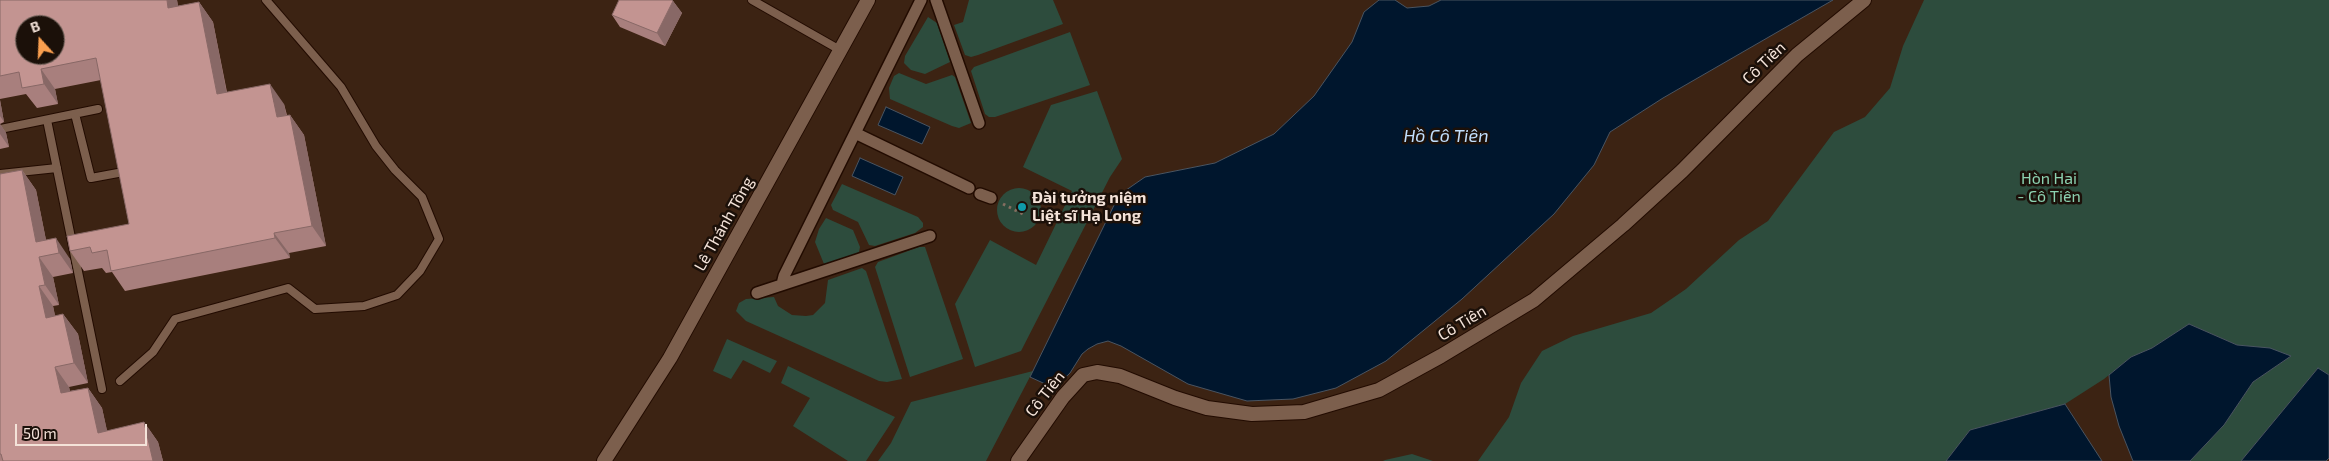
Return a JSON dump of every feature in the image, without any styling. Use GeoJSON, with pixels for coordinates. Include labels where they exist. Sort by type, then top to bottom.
{"type":"FeatureCollection","features":[{"type":"Feature","properties":{"kind":"street","name":"Lê Thánh Tông"},"geometry":{"type":"LineString","coordinates":[[604,461],[670,358],[868,0]]}},
{"type":"Feature","properties":{"kind":"street"},"geometry":{"type":"LineString","coordinates":[[782,284],[784,276],[921,0]]}},
{"type":"Feature","properties":{"kind":"street"},"geometry":{"type":"LineString","coordinates":[[936,0],[979,123]]}},
{"type":"Feature","properties":{"kind":"street","name":"Cô Tiên"},"geometry":{"type":"LineString","coordinates":[[1018,461],[1064,397],[1083,375],[1097,372],[1120,376],[1174,398],[1207,408],[1252,414],[1304,412],[1379,390],[1441,356],[1534,300],[1623,225],[1682,171],[1797,55],[1864,0]]}},
{"type":"Feature","properties":{"kind":"street"},"geometry":{"type":"LineString","coordinates":[[855,133],[969,188]]}},
{"type":"Feature","properties":{"kind":"street"},"geometry":{"type":"LineString","coordinates":[[980,194],[992,198]]}},
{"type":"Feature","properties":{"kind":"street"},"geometry":{"type":"LineString","coordinates":[[757,293],[930,236]]}},
{"type":"Feature","properties":{"kind":"lane"},"geometry":{"type":"LineString","coordinates":[[120,382],[153,352],[175,318],[288,288],[315,310],[364,306],[398,295],[420,271],[439,239],[422,197],[395,170],[376,146],[341,87],[266,0]]}},
{"type":"Feature","properties":{"kind":"lane"},"geometry":{"type":"LineString","coordinates":[[752,0],[840,50]]}},
{"type":"Feature","properties":{"kind":"lane"},"geometry":{"type":"LineString","coordinates":[[0,129],[98,109]]}},
{"type":"Feature","properties":{"kind":"lane"},"geometry":{"type":"LineString","coordinates":[[75,114],[91,178],[118,173]]}},
{"type":"Feature","properties":{"kind":"lane"},"geometry":{"type":"LineString","coordinates":[[47,120],[102,389]]}},
{"type":"Feature","properties":{"kind":"lane"},"geometry":{"type":"LineString","coordinates":[[0,174],[57,168]]}},
{"type":"Feature","properties":{"kind":"path"},"geometry":{"type":"LineString","coordinates":[[992,198],[1023,214]]}},
{"type":"Feature","properties":{"kind":"green space"},"geometry":{"type":"Polygon","coordinates":[[[969,0],[1053,0],[1063,24],[971,57],[965,55],[954,25],[963,22],[969,0]]]}},
{"type":"Feature","properties":{"kind":"green space","name":"Hòn Hai - Cô Tiên"},"geometry":{"type":"Polygon","coordinates":[[[1924,0],[2329,0],[2329,375],[2317,369],[2241,461],[2190,461],[2224,425],[2253,382],[2291,356],[2237,345],[2189,324],[2152,348],[2131,357],[2104,379],[2065,404],[1970,430],[1946,461],[1478,461],[1509,417],[1521,383],[1542,351],[1573,336],[1651,313],[1686,289],[1739,240],[1768,221],[1834,132],[1865,117],[1890,88],[1903,46],[1924,0]]]}},
{"type":"Feature","properties":{"kind":"green space"},"geometry":{"type":"Polygon","coordinates":[[[928,17],[937,23],[950,62],[925,74],[911,70],[904,63],[905,56],[928,17]]]}},
{"type":"Feature","properties":{"kind":"green space"},"geometry":{"type":"Polygon","coordinates":[[[1070,32],[1090,85],[995,117],[989,117],[985,114],[971,71],[974,67],[1070,32]]]}},
{"type":"Feature","properties":{"kind":"green space"},"geometry":{"type":"Polygon","coordinates":[[[899,73],[926,84],[952,75],[955,77],[971,123],[959,128],[952,126],[890,99],[889,88],[894,76],[899,73]]]}},
{"type":"Feature","properties":{"kind":"green space"},"geometry":{"type":"Polygon","coordinates":[[[1097,91],[1122,159],[1110,177],[1021,351],[975,367],[955,304],[990,240],[1036,265],[1072,191],[1023,167],[1051,105],[1097,91]]]}},
{"type":"Feature","properties":{"kind":"green space"},"geometry":{"type":"Polygon","coordinates":[[[842,184],[918,217],[923,223],[923,227],[915,233],[875,246],[869,245],[858,222],[833,210],[831,205],[842,184]]]}},
{"type":"Feature","properties":{"kind":"green space"},"geometry":{"type":"Polygon","coordinates":[[[1019,188],[1031,192],[1037,198],[1041,210],[1037,222],[1031,228],[1019,232],[1007,228],[1001,222],[997,210],[1001,198],[1007,192],[1019,188]]]}},
{"type":"Feature","properties":{"kind":"green space"},"geometry":{"type":"Polygon","coordinates":[[[826,218],[853,230],[860,247],[859,252],[850,257],[824,264],[815,242],[819,229],[826,218]]]}},
{"type":"Feature","properties":{"kind":"green space"},"geometry":{"type":"Polygon","coordinates":[[[919,247],[925,247],[963,359],[910,377],[875,267],[878,262],[919,247]]]}},
{"type":"Feature","properties":{"kind":"green space"},"geometry":{"type":"Polygon","coordinates":[[[862,268],[866,271],[902,379],[887,382],[879,381],[746,321],[736,311],[739,303],[746,299],[774,297],[778,306],[792,315],[813,315],[825,303],[828,280],[862,268]]]}},
{"type":"Feature","properties":{"kind":"green space"},"geometry":{"type":"Polygon","coordinates":[[[727,339],[777,361],[770,373],[743,360],[731,379],[713,371],[727,339]]]}},
{"type":"Feature","properties":{"kind":"green space"},"geometry":{"type":"Polygon","coordinates":[[[788,366],[895,417],[866,461],[848,461],[793,426],[810,398],[781,383],[788,366]]]}},
{"type":"Feature","properties":{"kind":"green space"},"geometry":{"type":"Polygon","coordinates":[[[1033,371],[986,461],[878,461],[891,443],[911,402],[1033,371]]]}},
{"type":"Feature","properties":{"kind":"green space"},"geometry":{"type":"Polygon","coordinates":[[[1412,454],[1433,461],[1383,461],[1385,460],[1412,454]]]}},
{"type":"Feature","properties":{"kind":"water","name":"Hồ Cô Tiên"},"geometry":{"type":"Polygon","coordinates":[[[1379,0],[1395,0],[1407,8],[1429,6],[1441,0],[1833,0],[1663,98],[1610,132],[1594,165],[1554,214],[1462,299],[1386,361],[1336,388],[1293,399],[1247,401],[1188,384],[1121,346],[1108,341],[1097,344],[1082,354],[1070,373],[1054,388],[1030,377],[1119,195],[1145,177],[1215,163],[1274,134],[1314,96],[1352,42],[1364,12],[1379,0]]]}},
{"type":"Feature","properties":{"kind":"water"},"geometry":{"type":"Polygon","coordinates":[[[886,107],[930,127],[922,144],[878,125],[886,107]]]}},
{"type":"Feature","properties":{"kind":"water"},"geometry":{"type":"Polygon","coordinates":[[[860,158],[903,177],[895,195],[852,176],[860,158]]]}},
{"type":"Feature","properties":{"kind":"water"},"geometry":{"type":"Polygon","coordinates":[[[2189,324],[2237,345],[2270,348],[2291,356],[2253,382],[2224,425],[2190,461],[2133,461],[2119,426],[2111,397],[2109,375],[2131,357],[2152,348],[2189,324]]]}},
{"type":"Feature","properties":{"kind":"water"},"geometry":{"type":"Polygon","coordinates":[[[2318,368],[2329,375],[2329,458],[2326,461],[2241,461],[2318,368]]]}},
{"type":"Feature","properties":{"kind":"water"},"geometry":{"type":"Polygon","coordinates":[[[2065,404],[2102,461],[1946,461],[1970,430],[2065,404]]]}},
{"type":"Feature","properties":{"kind":"building"},"geometry":{"type":"Polygon","coordinates":[[[0,0],[167,0],[168,8],[199,2],[217,94],[270,84],[277,117],[290,115],[312,226],[274,233],[275,238],[111,271],[107,250],[92,253],[90,247],[70,251],[67,236],[129,224],[96,58],[65,64],[65,15],[15,15],[15,65],[61,65],[41,69],[44,84],[22,88],[19,72],[0,76],[0,0]]]}},
{"type":"Feature","properties":{"kind":"building"},"geometry":{"type":"Polygon","coordinates":[[[619,0],[673,1],[657,33],[612,15],[619,0]]]}},
{"type":"Feature","properties":{"kind":"building"},"geometry":{"type":"Polygon","coordinates":[[[22,170],[36,242],[56,238],[59,253],[39,257],[45,285],[39,286],[46,318],[63,314],[74,363],[55,367],[61,393],[88,388],[98,433],[144,422],[153,461],[3,461],[0,454],[0,174],[22,170]]]}},
{"type":"Feature","properties":{"kind":"place","name":"Đài tưởng niệm Liệt sĩ Hạ Long"},"geometry":{"type":"Point","coordinates":[1022,207]}}]}
